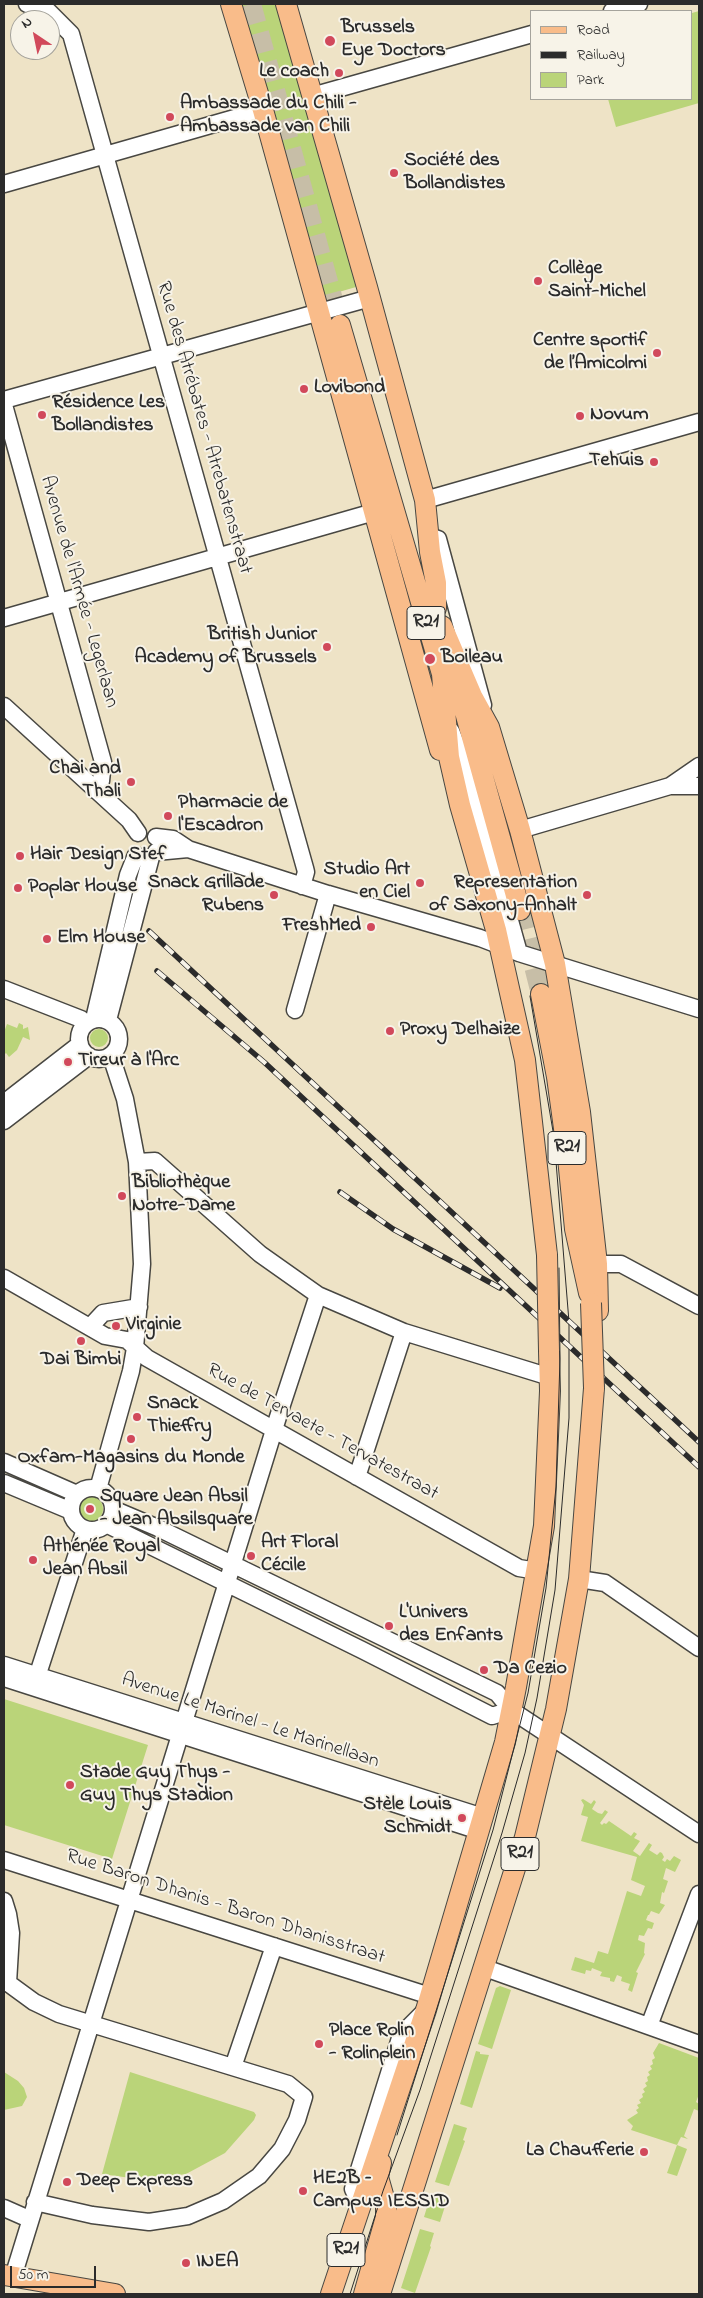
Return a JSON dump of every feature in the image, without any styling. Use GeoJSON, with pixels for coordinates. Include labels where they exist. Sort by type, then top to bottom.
{"type":"FeatureCollection","features":[{"type":"Feature","properties":{"kind":"main road"},"geometry":{"type":"LineString","coordinates":[[231,4],[434,732],[460,806]]}},
{"type":"Feature","properties":{"kind":"main road"},"geometry":{"type":"LineString","coordinates":[[286,4],[370,298],[425,500],[439,617],[463,670],[472,696],[489,727],[520,830],[555,964],[580,1112],[597,1264],[594,1307]]}},
{"type":"Feature","properties":{"kind":"main road","name":"R21"},"geometry":{"type":"LineString","coordinates":[[331,2294],[428,2003],[481,1824],[511,1710],[544,1526],[550,1377],[546,1255],[525,1060],[500,946],[460,806],[449,757],[442,674],[347,323],[439,617],[520,910]]}},
{"type":"Feature","properties":{"kind":"main road","name":"R21"},"geometry":{"type":"LineString","coordinates":[[380,2294],[525,1837],[558,1699],[578,1579],[594,1394],[594,1307],[575,1228],[567,1149],[541,994]]}},
{"type":"Feature","properties":{"kind":"main road"},"geometry":{"type":"LineString","coordinates":[[364,2294],[386,2216],[386,2205],[378,2176],[386,2150],[384,2137]]}},
{"type":"Feature","properties":{"kind":"main road"},"geometry":{"type":"LineString","coordinates":[[8,2276],[115,2294]]}},
{"type":"Feature","properties":{"kind":"street","name":"Rue des Atrébates - Atrebatenstraat"},"geometry":{"type":"LineString","coordinates":[[27,4],[48,11],[71,34],[305,868],[306,872],[302,886]]}},
{"type":"Feature","properties":{"kind":"street"},"geometry":{"type":"LineString","coordinates":[[616,10],[639,4]]}},
{"type":"Feature","properties":{"kind":"street"},"geometry":{"type":"LineString","coordinates":[[312,96],[530,35]]}},
{"type":"Feature","properties":{"kind":"street"},"geometry":{"type":"LineString","coordinates":[[4,184],[262,110]]}},
{"type":"Feature","properties":{"kind":"street"},"geometry":{"type":"LineString","coordinates":[[4,400],[370,298]]}},
{"type":"Feature","properties":{"kind":"street","name":"Avenue de l'Armée - Legerlaan"},"geometry":{"type":"LineString","coordinates":[[4,405],[103,762],[101,781],[95,790]]}},
{"type":"Feature","properties":{"kind":"street"},"geometry":{"type":"LineString","coordinates":[[425,500],[699,422]]}},
{"type":"Feature","properties":{"kind":"street"},"geometry":{"type":"LineString","coordinates":[[4,618],[374,512]]}},
{"type":"Feature","properties":{"kind":"street"},"geometry":{"type":"LineString","coordinates":[[429,536],[438,539],[489,727]]}},
{"type":"Feature","properties":{"kind":"street"},"geometry":{"type":"LineString","coordinates":[[4,706],[130,820],[138,833]]}},
{"type":"Feature","properties":{"kind":"street"},"geometry":{"type":"LineString","coordinates":[[446,720],[473,788],[519,953]]}},
{"type":"Feature","properties":{"kind":"street"},"geometry":{"type":"LineString","coordinates":[[520,830],[696,778]]}},
{"type":"Feature","properties":{"kind":"street"},"geometry":{"type":"LineString","coordinates":[[4,989],[81,1019],[96,1021],[116,1027],[120,1038],[117,1050],[111,1056],[100,1059],[84,1050],[79,1035],[96,1021],[120,976],[150,851],[150,832],[138,833],[132,840],[131,846],[150,851],[188,849],[328,894],[480,938],[519,953],[699,1009]]}},
{"type":"Feature","properties":{"kind":"street"},"geometry":{"type":"LineString","coordinates":[[96,1021],[128,876],[150,851]]}},
{"type":"Feature","properties":{"kind":"street"},"geometry":{"type":"LineString","coordinates":[[295,1010],[328,894]]}},
{"type":"Feature","properties":{"kind":"street"},"geometry":{"type":"LineString","coordinates":[[108,961],[120,976]]}},
{"type":"Feature","properties":{"kind":"street"},"geometry":{"type":"LineString","coordinates":[[4,1103],[84,1050]]}},
{"type":"Feature","properties":{"kind":"street"},"geometry":{"type":"LineString","coordinates":[[4,1121],[84,1050]]}},
{"type":"Feature","properties":{"kind":"street"},"geometry":{"type":"LineString","coordinates":[[98,1489],[122,1410],[135,1348],[142,1264],[137,1162],[125,1099],[111,1056]]}},
{"type":"Feature","properties":{"kind":"street"},"geometry":{"type":"LineString","coordinates":[[137,1162],[156,1161],[260,1254],[318,1295],[404,1332],[550,1377]]}},
{"type":"Feature","properties":{"kind":"street"},"geometry":{"type":"LineString","coordinates":[[597,1264],[620,1264],[699,1306]]}},
{"type":"Feature","properties":{"kind":"street","name":"Rue de Tervaete - Tervatestraat"},"geometry":{"type":"LineString","coordinates":[[4,1278],[105,1336],[127,1340],[147,1358],[519,1568],[536,1572]]}},
{"type":"Feature","properties":{"kind":"street"},"geometry":{"type":"LineString","coordinates":[[8,2276],[35,2202],[92,2023],[181,1728],[274,1429],[318,1295]]}},
{"type":"Feature","properties":{"kind":"street"},"geometry":{"type":"LineString","coordinates":[[90,1327],[103,1313],[139,1307]]}},
{"type":"Feature","properties":{"kind":"street"},"geometry":{"type":"LineString","coordinates":[[357,1477],[404,1332]]}},
{"type":"Feature","properties":{"kind":"street"},"geometry":{"type":"LineString","coordinates":[[4,1462],[77,1494]]}},
{"type":"Feature","properties":{"kind":"street"},"geometry":{"type":"LineString","coordinates":[[4,1483],[71,1511]]}},
{"type":"Feature","properties":{"kind":"street"},"geometry":{"type":"LineString","coordinates":[[87,1489],[98,1489],[107,1495],[113,1509],[112,1515],[106,1524],[98,1529],[85,1529],[74,1520],[71,1511],[72,1502],[77,1494],[87,1489]]}},
{"type":"Feature","properties":{"kind":"street"},"geometry":{"type":"LineString","coordinates":[[113,1509],[232,1564],[497,1694],[511,1710],[699,1834]]}},
{"type":"Feature","properties":{"kind":"street"},"geometry":{"type":"LineString","coordinates":[[106,1524],[492,1716],[511,1710]]}},
{"type":"Feature","properties":{"kind":"street"},"geometry":{"type":"LineString","coordinates":[[36,1682],[85,1529]]}},
{"type":"Feature","properties":{"kind":"street"},"geometry":{"type":"LineString","coordinates":[[578,1579],[605,1583],[699,1648]]}},
{"type":"Feature","properties":{"kind":"street"},"geometry":{"type":"LineString","coordinates":[[393,1666],[402,1648]]}},
{"type":"Feature","properties":{"kind":"street","name":"Avenue Le Marinel - Le Marinellaan"},"geometry":{"type":"LineString","coordinates":[[4,1665],[36,1682],[481,1824]]}},
{"type":"Feature","properties":{"kind":"street","name":"Avenue Le Marinel - Le Marinellaan"},"geometry":{"type":"LineString","coordinates":[[4,1678],[36,1682]]}},
{"type":"Feature","properties":{"kind":"street","name":"Rue Baron Dhanis - Baron Dhanisstraat"},"geometry":{"type":"LineString","coordinates":[[5,1864],[129,1900],[274,1946],[428,2003]]}},
{"type":"Feature","properties":{"kind":"street"},"geometry":{"type":"LineString","coordinates":[[649,2026],[699,1894]]}},
{"type":"Feature","properties":{"kind":"street"},"geometry":{"type":"LineString","coordinates":[[4,1901],[11,1933],[6,1984],[50,2010],[288,2084],[304,2097],[297,2120],[282,2149],[259,2176],[223,2201],[188,2216],[149,2222],[92,2215],[35,2202]]}},
{"type":"Feature","properties":{"kind":"street"},"geometry":{"type":"LineString","coordinates":[[233,2067],[274,1946]]}},
{"type":"Feature","properties":{"kind":"street"},"geometry":{"type":"LineString","coordinates":[[485,1968],[699,2044]]}},
{"type":"Feature","properties":{"kind":"street"},"geometry":{"type":"LineString","coordinates":[[361,2206],[353,2189],[401,2036],[428,2003]]}},
{"type":"Feature","properties":{"kind":"street"},"geometry":{"type":"LineString","coordinates":[[4,2208],[29,2219]]}},
{"type":"Feature","properties":{"kind":"green space"},"geometry":{"type":"Polygon","coordinates":[[[237,4],[281,4],[356,287],[325,296],[237,4]]]}},
{"type":"Feature","properties":{"kind":"green space"},"geometry":{"type":"Polygon","coordinates":[[[699,11],[699,103],[616,127],[608,100],[693,100],[693,13],[699,11]]]}},
{"type":"Feature","properties":{"kind":"green space"},"geometry":{"type":"Polygon","coordinates":[[[19,1023],[23,1025],[23,1029],[28,1027],[30,1040],[23,1037],[17,1050],[9,1057],[6,1053],[4,1055],[4,1032],[7,1024],[17,1028],[19,1023]]]}},
{"type":"Feature","properties":{"kind":"green space"},"geometry":{"type":"Polygon","coordinates":[[[99,1029],[105,1032],[108,1038],[105,1044],[99,1047],[93,1044],[90,1038],[93,1032],[99,1029]]]}},
{"type":"Feature","properties":{"kind":"green space","name":"Square Jean Absil - Jean Absilsquare"},"geometry":{"type":"Polygon","coordinates":[[[90,1496],[99,1500],[103,1509],[99,1518],[90,1522],[81,1518],[77,1509],[81,1500],[90,1496]]]}},
{"type":"Feature","properties":{"kind":"green space","name":"Stade Guy Thys - Guy Thys Stadion"},"geometry":{"type":"Polygon","coordinates":[[[4,1699],[148,1745],[112,1859],[4,1825],[4,1699]]]}},
{"type":"Feature","properties":{"kind":"green space"},"geometry":{"type":"Polygon","coordinates":[[[583,1799],[591,1804],[594,1800],[596,1802],[592,1809],[598,1813],[602,1814],[605,1810],[608,1812],[600,1823],[602,1825],[609,1821],[631,1836],[634,1832],[637,1834],[634,1838],[640,1841],[633,1851],[640,1856],[649,1843],[652,1845],[649,1850],[657,1855],[660,1852],[662,1853],[664,1857],[662,1860],[665,1862],[667,1859],[670,1861],[674,1856],[681,1860],[675,1872],[666,1868],[663,1879],[668,1881],[664,1893],[662,1892],[660,1903],[665,1905],[659,1914],[651,1911],[646,1920],[654,1923],[652,1929],[648,1928],[644,1936],[639,1935],[638,1940],[645,1943],[645,1954],[636,1972],[638,1973],[632,1992],[628,1990],[630,1984],[621,1981],[622,1977],[617,1975],[614,1982],[610,1981],[610,1978],[600,1976],[602,1972],[592,1968],[591,1971],[586,1970],[585,1974],[571,1970],[575,1957],[594,1963],[598,1951],[608,1954],[627,1891],[641,1896],[645,1886],[631,1880],[637,1857],[581,1841],[588,1817],[581,1815],[584,1805],[581,1800],[583,1799]]]}},
{"type":"Feature","properties":{"kind":"green space"},"geometry":{"type":"Polygon","coordinates":[[[500,1986],[511,1990],[492,2049],[478,2044],[496,1988],[500,1986]]]}},
{"type":"Feature","properties":{"kind":"green space"},"geometry":{"type":"Polygon","coordinates":[[[659,2043],[699,2058],[699,2094],[696,2102],[699,2104],[699,2111],[694,2109],[684,2136],[688,2139],[681,2137],[677,2145],[631,2130],[633,2126],[627,2120],[638,2113],[636,2110],[639,2108],[637,2105],[641,2103],[639,2100],[645,2092],[643,2089],[647,2086],[645,2083],[650,2075],[648,2072],[652,2069],[650,2066],[655,2058],[653,2053],[659,2043]]]}},
{"type":"Feature","properties":{"kind":"green space"},"geometry":{"type":"Polygon","coordinates":[[[476,2051],[480,2052],[480,2054],[489,2055],[472,2108],[460,2104],[476,2051]]]}},
{"type":"Feature","properties":{"kind":"green space"},"geometry":{"type":"Polygon","coordinates":[[[4,2072],[18,2081],[24,2088],[27,2097],[22,2106],[4,2110],[4,2072]]]}},
{"type":"Feature","properties":{"kind":"green space"},"geometry":{"type":"Polygon","coordinates":[[[130,2072],[254,2112],[256,2115],[254,2120],[225,2153],[186,2174],[145,2180],[102,2174],[130,2072]]]}},
{"type":"Feature","properties":{"kind":"green space"},"geometry":{"type":"Polygon","coordinates":[[[454,2124],[467,2128],[463,2140],[465,2141],[449,2186],[435,2182],[454,2124]]]}},
{"type":"Feature","properties":{"kind":"green space"},"geometry":{"type":"Polygon","coordinates":[[[677,2145],[687,2149],[677,2176],[667,2173],[677,2145]]]}},
{"type":"Feature","properties":{"kind":"green space"},"geometry":{"type":"Polygon","coordinates":[[[431,2194],[447,2200],[440,2222],[424,2217],[431,2194]]]}},
{"type":"Feature","properties":{"kind":"green space"},"geometry":{"type":"Polygon","coordinates":[[[420,2229],[434,2233],[415,2293],[401,2288],[420,2229]]]}},
{"type":"Feature","properties":{"kind":"tunnel"},"geometry":{"type":"LineString","coordinates":[[251,4],[340,325]]}},
{"type":"Feature","properties":{"kind":"tunnel"},"geometry":{"type":"LineString","coordinates":[[520,910],[541,994]]}},
{"type":"Feature","properties":{"kind":"tram line"},"geometry":{"type":"LineString","coordinates":[[350,2294],[383,2191],[420,2090],[502,1833],[525,1753],[537,1698],[555,1590],[569,1418],[569,1322],[554,1137],[530,996]]}},
{"type":"Feature","properties":{"kind":"tram line"},"geometry":{"type":"LineString","coordinates":[[397,2135],[493,1830],[528,1693],[546,1588],[556,1487],[560,1359],[559,1268]]}},
{"type":"Feature","properties":{"kind":"railway"},"geometry":{"type":"LineString","coordinates":[[149,931],[699,1442]]}},
{"type":"Feature","properties":{"kind":"railway"},"geometry":{"type":"LineString","coordinates":[[157,971],[264,1062],[699,1467]]}},
{"type":"Feature","properties":{"kind":"railway"},"geometry":{"type":"LineString","coordinates":[[340,1192],[393,1229],[500,1288]]}},
{"type":"Feature","properties":{"kind":"place","name":"Brussels Eye Doctors"},"geometry":{"type":"Point","coordinates":[330,41]}},
{"type":"Feature","properties":{"kind":"place","name":"Le coach"},"geometry":{"type":"Point","coordinates":[339,73]}},
{"type":"Feature","properties":{"kind":"place","name":"Ambassade du Chili - Ambassade van Chili"},"geometry":{"type":"Point","coordinates":[170,117]}},
{"type":"Feature","properties":{"kind":"place","name":"Société des Bollandistes"},"geometry":{"type":"Point","coordinates":[394,173]}},
{"type":"Feature","properties":{"kind":"place","name":"Collège Saint-Michel"},"geometry":{"type":"Point","coordinates":[538,281]}},
{"type":"Feature","properties":{"kind":"place","name":"Centre sportif de l’Amicolmi"},"geometry":{"type":"Point","coordinates":[657,353]}},
{"type":"Feature","properties":{"kind":"place","name":"Lovibond"},"geometry":{"type":"Point","coordinates":[304,389]}},
{"type":"Feature","properties":{"kind":"place","name":"Résidence Les Bollandistes"},"geometry":{"type":"Point","coordinates":[42,415]}},
{"type":"Feature","properties":{"kind":"place","name":"Novum"},"geometry":{"type":"Point","coordinates":[580,416]}},
{"type":"Feature","properties":{"kind":"place","name":"Tehuis"},"geometry":{"type":"Point","coordinates":[654,462]}},
{"type":"Feature","properties":{"kind":"place","name":"British Junior Academy of Brussels"},"geometry":{"type":"Point","coordinates":[327,647]}},
{"type":"Feature","properties":{"kind":"place","name":"Boileau"},"geometry":{"type":"Point","coordinates":[430,659]}},
{"type":"Feature","properties":{"kind":"place","name":"Chai and Thali"},"geometry":{"type":"Point","coordinates":[131,782]}},
{"type":"Feature","properties":{"kind":"place","name":"Pharmacie de l'Escadron"},"geometry":{"type":"Point","coordinates":[168,816]}},
{"type":"Feature","properties":{"kind":"place","name":"Hair Design Stef"},"geometry":{"type":"Point","coordinates":[20,856]}},
{"type":"Feature","properties":{"kind":"place","name":"Studio Art en Ciel"},"geometry":{"type":"Point","coordinates":[420,883]}},
{"type":"Feature","properties":{"kind":"place","name":"Poplar House"},"geometry":{"type":"Point","coordinates":[18,888]}},
{"type":"Feature","properties":{"kind":"place","name":"Snack Grillade Rubens"},"geometry":{"type":"Point","coordinates":[274,895]}},
{"type":"Feature","properties":{"kind":"place","name":"Representation of Saxony-Anhalt"},"geometry":{"type":"Point","coordinates":[587,895]}},
{"type":"Feature","properties":{"kind":"place","name":"FreshMed"},"geometry":{"type":"Point","coordinates":[371,927]}},
{"type":"Feature","properties":{"kind":"place","name":"Elm House"},"geometry":{"type":"Point","coordinates":[47,939]}},
{"type":"Feature","properties":{"kind":"place","name":"Proxy Delhaize"},"geometry":{"type":"Point","coordinates":[390,1031]}},
{"type":"Feature","properties":{"kind":"place","name":"Tireur à l'Arc"},"geometry":{"type":"Point","coordinates":[68,1062]}},
{"type":"Feature","properties":{"kind":"place","name":"Bibliothèque Notre-Dame"},"geometry":{"type":"Point","coordinates":[122,1196]}},
{"type":"Feature","properties":{"kind":"place","name":"Virginie"},"geometry":{"type":"Point","coordinates":[116,1326]}},
{"type":"Feature","properties":{"kind":"place","name":"Dai Bimbi"},"geometry":{"type":"Point","coordinates":[81,1341]}},
{"type":"Feature","properties":{"kind":"place","name":"Snack Thieffry"},"geometry":{"type":"Point","coordinates":[137,1417]}},
{"type":"Feature","properties":{"kind":"place","name":"Oxfam-Magasins du Monde"},"geometry":{"type":"Point","coordinates":[131,1439]}},
{"type":"Feature","properties":{"kind":"place","name":"Square Jean Absil - Jean Absilsquare"},"geometry":{"type":"Point","coordinates":[90,1509]}},
{"type":"Feature","properties":{"kind":"place","name":"Art Floral Cécile"},"geometry":{"type":"Point","coordinates":[251,1556]}},
{"type":"Feature","properties":{"kind":"place","name":"Athénée Royal Jean Absil"},"geometry":{"type":"Point","coordinates":[33,1560]}},
{"type":"Feature","properties":{"kind":"place","name":"L'Univers des Enfants"},"geometry":{"type":"Point","coordinates":[389,1626]}},
{"type":"Feature","properties":{"kind":"place","name":"Da Cezio"},"geometry":{"type":"Point","coordinates":[484,1670]}},
{"type":"Feature","properties":{"kind":"place","name":"Stade Guy Thys - Guy Thys Stadion"},"geometry":{"type":"Point","coordinates":[70,1785]}},
{"type":"Feature","properties":{"kind":"place","name":"Stèle Louis Schmidt"},"geometry":{"type":"Point","coordinates":[462,1818]}},
{"type":"Feature","properties":{"kind":"place","name":"Place Rolin - Rolinplein"},"geometry":{"type":"Point","coordinates":[319,2044]}},
{"type":"Feature","properties":{"kind":"place","name":"La Chaufferie"},"geometry":{"type":"Point","coordinates":[644,2152]}},
{"type":"Feature","properties":{"kind":"place","name":"Deep Express"},"geometry":{"type":"Point","coordinates":[67,2182]}},
{"type":"Feature","properties":{"kind":"place","name":"HE2B – Campus IESSID"},"geometry":{"type":"Point","coordinates":[303,2191]}},
{"type":"Feature","properties":{"kind":"place","name":"INEA"},"geometry":{"type":"Point","coordinates":[186,2263]}}]}
